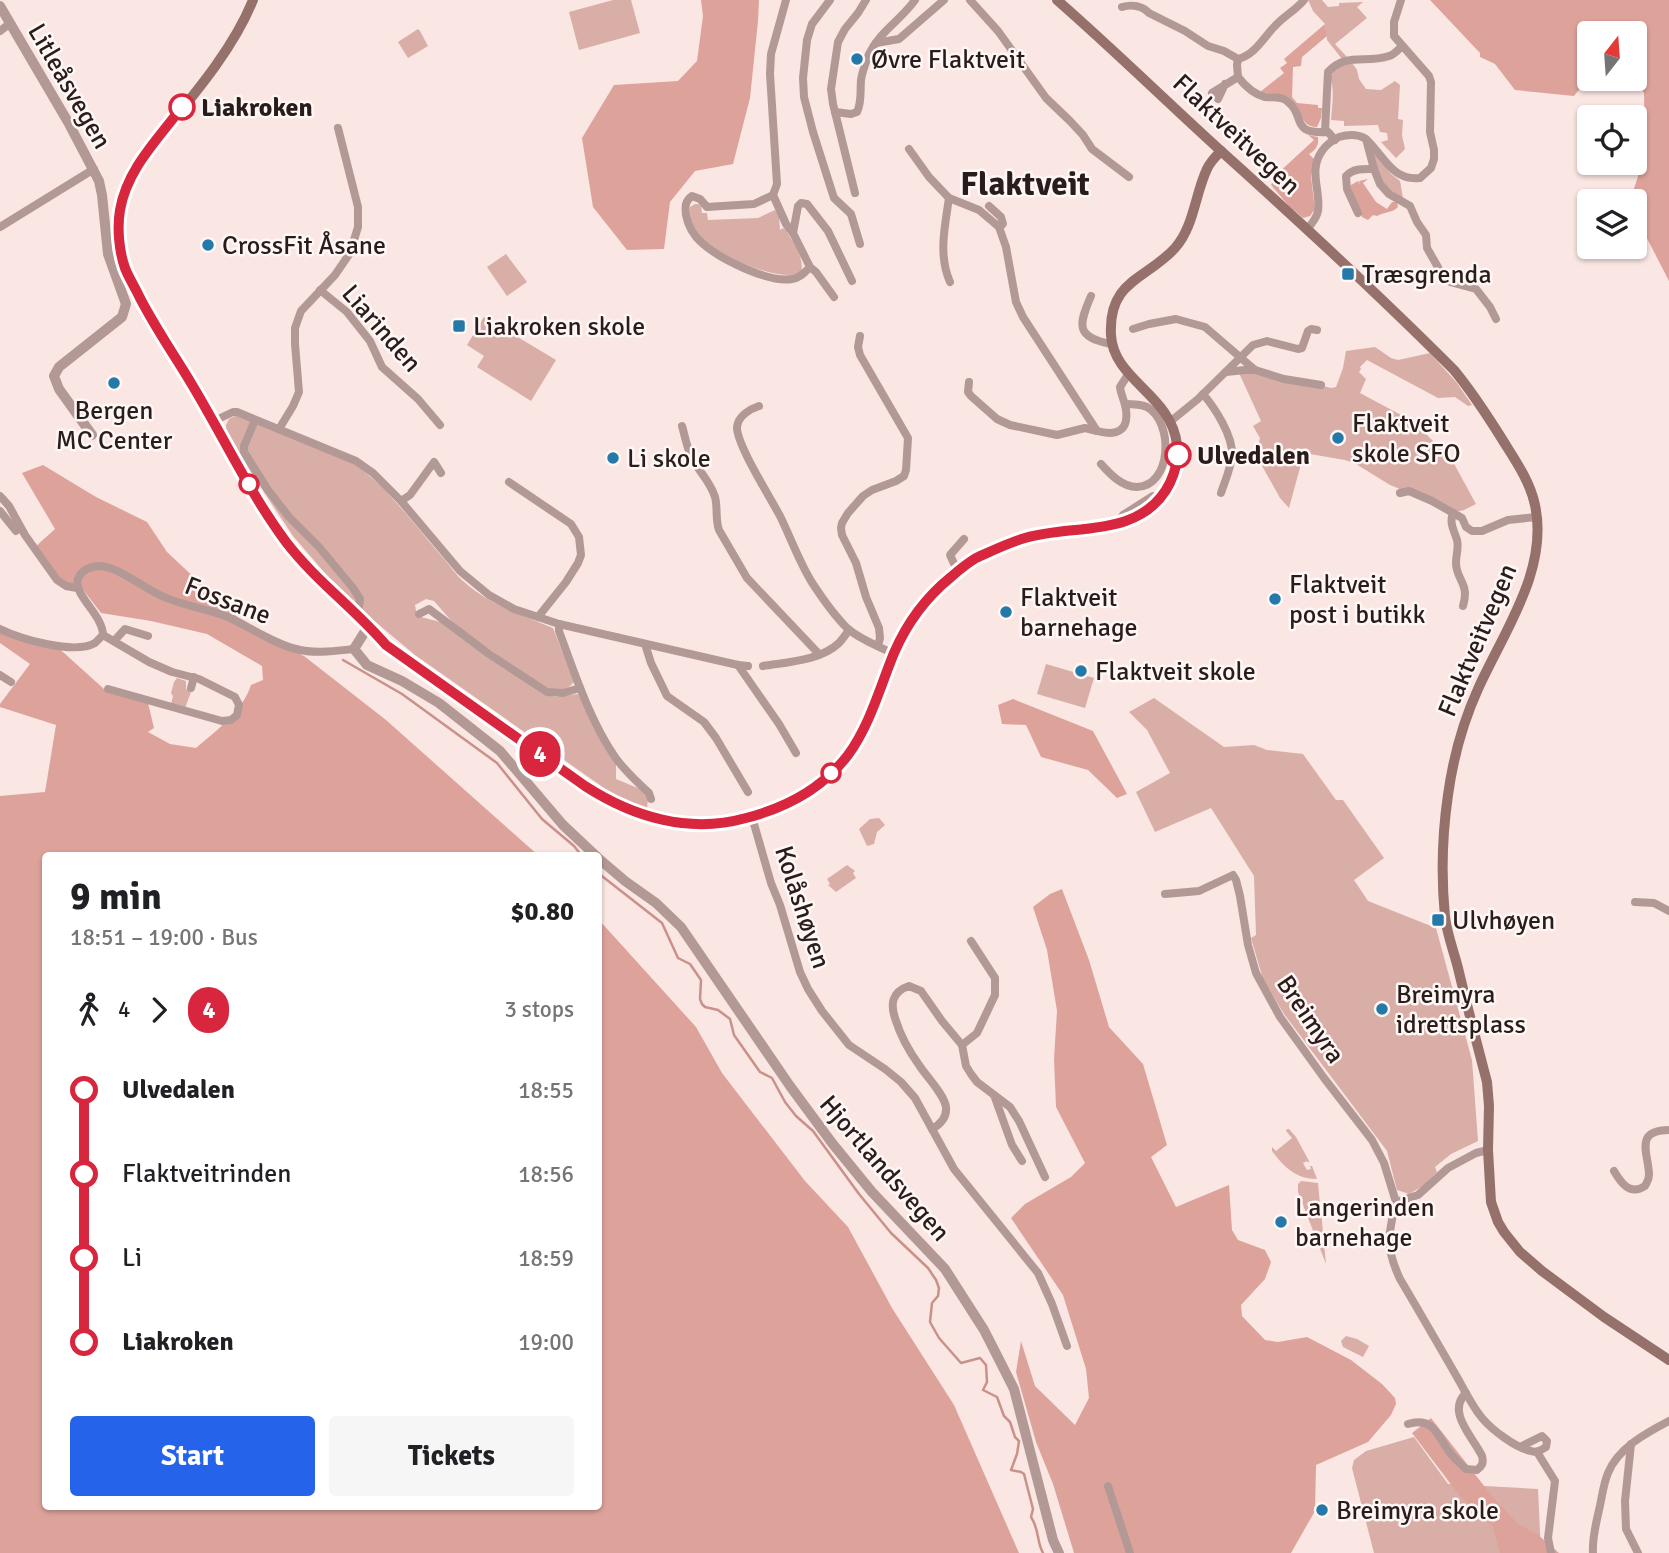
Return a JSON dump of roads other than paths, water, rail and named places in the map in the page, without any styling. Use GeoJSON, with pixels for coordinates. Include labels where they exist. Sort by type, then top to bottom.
{"type":"FeatureCollection","features":[{"type":"Feature","properties":{"kind":"main road"},"geometry":{"type":"LineString","coordinates":[[253,0],[245,20],[230,44],[134,170],[126,185],[120,212],[119,236],[125,268],[142,303],[214,421],[240,470],[286,541],[313,574],[369,625],[386,645],[603,797],[647,817],[689,824],[733,822],[752,817],[803,795],[829,775],[848,755],[867,722],[894,654],[916,614],[933,593],[964,565],[1026,537],[1117,524],[1133,519],[1160,500],[1173,477],[1177,463],[1177,440],[1171,421],[1117,358],[1111,344],[1111,314],[1118,298],[1138,276],[1157,265],[1177,246],[1186,231],[1208,165],[1221,151]]}},
{"type":"Feature","properties":{"kind":"main road","name":"Flaktveitvegen"},"geometry":{"type":"LineString","coordinates":[[1056,0],[1256,181],[1454,370],[1469,388],[1528,483],[1535,502],[1539,536],[1532,574],[1478,689],[1456,754],[1443,832],[1445,919],[1487,1082],[1491,1202],[1504,1232],[1520,1252],[1542,1271],[1669,1360]]}},
{"type":"Feature","properties":{"kind":"street","name":"Litleåsvegen"},"geometry":{"type":"LineString","coordinates":[[6,0],[0,6],[9,24],[99,181],[108,254],[126,304],[122,317],[59,367],[54,376],[59,389],[92,435]]}},
{"type":"Feature","properties":{"kind":"street"},"geometry":{"type":"LineString","coordinates":[[786,0],[771,54],[777,184],[773,195],[810,267],[834,298]]}},
{"type":"Feature","properties":{"kind":"street"},"geometry":{"type":"LineString","coordinates":[[830,0],[811,24],[803,78],[804,97],[834,198],[851,214],[860,244]]}},
{"type":"Feature","properties":{"kind":"street"},"geometry":{"type":"LineString","coordinates":[[855,193],[832,104],[831,89],[838,42],[866,0]]}},
{"type":"Feature","properties":{"kind":"street"},"geometry":{"type":"LineString","coordinates":[[835,112],[857,112],[860,106],[861,77],[869,55],[879,36],[915,0]]}},
{"type":"Feature","properties":{"kind":"street"},"geometry":{"type":"LineString","coordinates":[[876,43],[899,39],[944,0]]}},
{"type":"Feature","properties":{"kind":"street"},"geometry":{"type":"LineString","coordinates":[[970,0],[998,31],[1047,100],[1083,135],[1092,149],[1129,177]]}},
{"type":"Feature","properties":{"kind":"street"},"geometry":{"type":"LineString","coordinates":[[1122,7],[1145,9],[1208,46],[1238,58],[1245,57],[1259,45],[1268,37],[1274,26],[1304,0]]}},
{"type":"Feature","properties":{"kind":"street"},"geometry":{"type":"LineString","coordinates":[[1307,230],[1319,208],[1315,165],[1328,144],[1341,136],[1360,135],[1366,139],[1401,176],[1420,178],[1431,168],[1434,150],[1430,132],[1431,82],[1426,71],[1394,36],[1393,28],[1401,0]]}},
{"type":"Feature","properties":{"kind":"street","name":"Litleåsvegen"},"geometry":{"type":"LineString","coordinates":[[0,32],[9,24]]}},
{"type":"Feature","properties":{"kind":"street"},"geometry":{"type":"LineString","coordinates":[[1325,131],[1328,72],[1345,60],[1391,56],[1402,46]]}},
{"type":"Feature","properties":{"kind":"street"},"geometry":{"type":"LineString","coordinates":[[1238,58],[1238,77],[1252,92],[1289,102],[1300,124],[1310,132],[1325,131]]}},
{"type":"Feature","properties":{"kind":"street"},"geometry":{"type":"LineString","coordinates":[[1225,84],[1238,77]]}},
{"type":"Feature","properties":{"kind":"street","name":"Liarinden"},"geometry":{"type":"LineString","coordinates":[[279,429],[299,392],[295,363],[295,328],[301,311],[335,275],[350,253],[358,227],[358,207],[338,128]]}},
{"type":"Feature","properties":{"kind":"street"},"geometry":{"type":"LineString","coordinates":[[1325,131],[1335,140]]}},
{"type":"Feature","properties":{"kind":"street"},"geometry":{"type":"LineString","coordinates":[[1366,139],[1383,189],[1410,206],[1426,235],[1427,248],[1439,269],[1450,282],[1476,289],[1496,318]]}},
{"type":"Feature","properties":{"kind":"street"},"geometry":{"type":"LineString","coordinates":[[909,149],[929,177],[949,198],[979,210],[999,227],[1006,247],[1016,302],[1023,317],[1097,431]]}},
{"type":"Feature","properties":{"kind":"street","name":"Litleåsvegen"},"geometry":{"type":"LineString","coordinates":[[0,227],[94,169]]}},
{"type":"Feature","properties":{"kind":"street"},"geometry":{"type":"LineString","coordinates":[[1358,213],[1346,189],[1346,176],[1359,169],[1374,169]]}},
{"type":"Feature","properties":{"kind":"street"},"geometry":{"type":"LineString","coordinates":[[773,195],[754,204],[722,207],[708,207],[692,196],[685,206],[691,231],[702,243],[725,258],[764,275],[795,279],[810,267]]}},
{"type":"Feature","properties":{"kind":"street"},"geometry":{"type":"LineString","coordinates":[[949,198],[943,249],[950,282]]}},
{"type":"Feature","properties":{"kind":"street"},"geometry":{"type":"LineString","coordinates":[[793,233],[798,206],[801,203],[807,204],[828,231],[852,281]]}},
{"type":"Feature","properties":{"kind":"street"},"geometry":{"type":"LineString","coordinates":[[989,206],[1001,217],[1003,224],[999,227]]}},
{"type":"Feature","properties":{"kind":"street","name":"Liarinden"},"geometry":{"type":"LineString","coordinates":[[320,290],[347,312],[370,341],[382,367],[418,399],[440,425]]}},
{"type":"Feature","properties":{"kind":"street"},"geometry":{"type":"LineString","coordinates":[[1091,296],[1082,321],[1085,333],[1093,340],[1111,344]]}},
{"type":"Feature","properties":{"kind":"street"},"geometry":{"type":"LineString","coordinates":[[1133,329],[1176,319],[1205,327],[1255,370]]}},
{"type":"Feature","properties":{"kind":"street"},"geometry":{"type":"LineString","coordinates":[[1171,421],[1203,394],[1249,348],[1267,341],[1302,348],[1308,331],[1317,330]]}},
{"type":"Feature","properties":{"kind":"street"},"geometry":{"type":"LineString","coordinates":[[860,336],[860,355],[908,438],[904,476],[863,496],[848,513],[841,528],[879,628],[878,646]]}},
{"type":"Feature","properties":{"kind":"street"},"geometry":{"type":"LineString","coordinates":[[1225,373],[1255,370],[1284,379],[1321,385]]}},
{"type":"Feature","properties":{"kind":"street"},"geometry":{"type":"LineString","coordinates":[[969,382],[971,396],[1003,423],[1057,435],[1085,428],[1107,434],[1114,433],[1126,420],[1120,387],[1129,373]]}},
{"type":"Feature","properties":{"kind":"street"},"geometry":{"type":"LineString","coordinates":[[1203,394],[1227,432],[1231,446],[1230,464],[1221,493]]}},
{"type":"Feature","properties":{"kind":"street"},"geometry":{"type":"LineString","coordinates":[[1101,464],[1112,476],[1137,487],[1152,482],[1163,464],[1166,438],[1159,419],[1145,407],[1125,404]]}},
{"type":"Feature","properties":{"kind":"street"},"geometry":{"type":"LineString","coordinates":[[760,407],[739,419],[737,424],[740,439],[809,578],[826,604],[849,630],[894,654]]}},
{"type":"Feature","properties":{"kind":"street"},"geometry":{"type":"LineString","coordinates":[[214,421],[233,412],[356,461],[373,473],[401,501],[460,571],[489,595],[514,609],[559,624],[748,666]]}},
{"type":"Feature","properties":{"kind":"street"},"geometry":{"type":"LineString","coordinates":[[255,420],[244,452],[289,517],[319,547],[353,589],[360,599],[359,607]]}},
{"type":"Feature","properties":{"kind":"street"},"geometry":{"type":"LineString","coordinates":[[682,426],[691,456],[715,498],[719,530],[747,578],[819,654]]}},
{"type":"Feature","properties":{"kind":"street"},"geometry":{"type":"LineString","coordinates":[[401,501],[410,495],[434,462],[441,473]]}},
{"type":"Feature","properties":{"kind":"street"},"geometry":{"type":"LineString","coordinates":[[509,482],[571,524],[579,537],[581,555],[578,563],[538,617]]}},
{"type":"Feature","properties":{"kind":"street"},"geometry":{"type":"LineString","coordinates":[[1400,493],[1409,491],[1432,500],[1462,518],[1466,527],[1472,531],[1482,531],[1508,520],[1537,517]]}},
{"type":"Feature","properties":{"kind":"street"},"geometry":{"type":"LineString","coordinates":[[0,496],[57,580],[66,586],[77,588],[103,627],[103,635],[95,642],[65,648],[0,629]]}},
{"type":"Feature","properties":{"kind":"street"},"geometry":{"type":"LineString","coordinates":[[0,504],[13,515]]}},
{"type":"Feature","properties":{"kind":"street"},"geometry":{"type":"LineString","coordinates":[[0,511],[16,531]]}},
{"type":"Feature","properties":{"kind":"street"},"geometry":{"type":"LineString","coordinates":[[1453,513],[1451,523],[1458,548],[1456,564],[1466,590],[1464,606]]}},
{"type":"Feature","properties":{"kind":"street"},"geometry":{"type":"LineString","coordinates":[[958,572],[950,555],[964,539]]}},
{"type":"Feature","properties":{"kind":"street","name":"Fossane"},"geometry":{"type":"LineString","coordinates":[[77,588],[78,579],[87,568],[102,566],[113,569],[162,597],[228,617],[293,648],[311,652],[354,649]]}},
{"type":"Feature","properties":{"kind":"street"},"geometry":{"type":"LineString","coordinates":[[419,614],[429,609],[491,656],[547,692],[563,693],[580,688]]}},
{"type":"Feature","properties":{"kind":"street"},"geometry":{"type":"LineString","coordinates":[[559,624],[559,631],[580,688],[600,730],[615,757],[649,793],[651,799]]}},
{"type":"Feature","properties":{"kind":"street"},"geometry":{"type":"LineString","coordinates":[[354,649],[369,625]]}},
{"type":"Feature","properties":{"kind":"street"},"geometry":{"type":"LineString","coordinates":[[114,641],[125,629],[148,636]]}},
{"type":"Feature","properties":{"kind":"street"},"geometry":{"type":"LineString","coordinates":[[763,666],[819,654],[838,645],[849,630]]}},
{"type":"Feature","properties":{"kind":"street"},"geometry":{"type":"LineString","coordinates":[[103,635],[149,662],[218,687],[235,697],[239,705],[237,715],[231,720],[222,721],[108,689]]}},
{"type":"Feature","properties":{"kind":"street"},"geometry":{"type":"LineString","coordinates":[[645,644],[667,696],[695,714],[710,728],[748,792]]}},
{"type":"Feature","properties":{"kind":"street","name":"Hjortlandsvegen"},"geometry":{"type":"LineString","coordinates":[[354,649],[367,665],[439,702],[500,751],[563,825],[592,852]]}},
{"type":"Feature","properties":{"kind":"street"},"geometry":{"type":"LineString","coordinates":[[737,665],[796,753]]}},
{"type":"Feature","properties":{"kind":"street"},"geometry":{"type":"LineString","coordinates":[[0,675],[11,682]]}},
{"type":"Feature","properties":{"kind":"street"},"geometry":{"type":"LineString","coordinates":[[191,688],[194,677]]}},
{"type":"Feature","properties":{"kind":"street","name":"Kolåshøyen"},"geometry":{"type":"LineString","coordinates":[[752,817],[770,880],[808,989],[849,1045],[886,1069],[915,1098],[954,1169],[1038,1273],[1067,1346]]}},
{"type":"Feature","properties":{"kind":"street","name":"Hjortlandsvegen"},"geometry":{"type":"LineString","coordinates":[[602,861],[656,903],[681,927],[831,1143],[872,1192],[945,1269],[984,1330],[1014,1389],[1053,1540],[1059,1553]]}},
{"type":"Feature","properties":{"kind":"street","name":"Breimyra"},"geometry":{"type":"LineString","coordinates":[[1165,894],[1199,891],[1233,875],[1256,973],[1280,1017],[1372,1140],[1384,1163],[1396,1202],[1388,1238],[1393,1264],[1465,1393],[1482,1418],[1494,1430],[1520,1447],[1537,1452]]}},
{"type":"Feature","properties":{"kind":"street"},"geometry":{"type":"LineString","coordinates":[[1635,902],[1654,903],[1669,911]]}},
{"type":"Feature","properties":{"kind":"street"},"geometry":{"type":"LineString","coordinates":[[962,1045],[977,1033],[995,995],[995,978],[971,941]]}},
{"type":"Feature","properties":{"kind":"street"},"geometry":{"type":"LineString","coordinates":[[932,1129],[945,1117],[944,1099],[901,1036],[891,1008],[896,993],[909,986],[921,991],[962,1045],[971,1074],[1010,1107],[1045,1177]]}},
{"type":"Feature","properties":{"kind":"street"},"geometry":{"type":"LineString","coordinates":[[995,1095],[1012,1145],[1021,1161]]}},
{"type":"Feature","properties":{"kind":"street"},"geometry":{"type":"LineString","coordinates":[[1614,1171],[1629,1189],[1636,1190],[1644,1186],[1649,1175],[1644,1149],[1647,1140],[1656,1132],[1669,1130]]}},
{"type":"Feature","properties":{"kind":"street"},"geometry":{"type":"LineString","coordinates":[[1396,1202],[1418,1195],[1448,1168],[1476,1153],[1488,1150]]}},
{"type":"Feature","properties":{"kind":"street"},"geometry":{"type":"LineString","coordinates":[[1408,1424],[1418,1421],[1432,1427],[1466,1469],[1477,1470],[1482,1466],[1482,1455],[1459,1415],[1460,1399],[1465,1393]]}},
{"type":"Feature","properties":{"kind":"street"},"geometry":{"type":"LineString","coordinates":[[1592,1553],[1608,1471],[1631,1444],[1669,1421],[1669,1412]]}},
{"type":"Feature","properties":{"kind":"street"},"geometry":{"type":"LineString","coordinates":[[1520,1447],[1542,1436],[1546,1438],[1543,1450],[1537,1452],[1555,1481],[1548,1538],[1551,1553]]}},
{"type":"Feature","properties":{"kind":"street"},"geometry":{"type":"LineString","coordinates":[[1631,1444],[1625,1501],[1626,1529],[1638,1553]]}},
{"type":"Feature","properties":{"kind":"street"},"geometry":{"type":"LineString","coordinates":[[1108,1486],[1130,1553]]}},
{"type":"Feature","properties":{"kind":"waterway"},"geometry":{"type":"LineString","coordinates":[[343,660],[402,694],[497,763],[542,819],[579,852]]}},
{"type":"Feature","properties":{"kind":"waterway"},"geometry":{"type":"LineString","coordinates":[[602,876],[662,923],[678,958],[690,964],[701,980],[702,1004],[718,1010],[730,1019],[734,1035],[760,1072],[772,1078],[785,1102],[813,1131],[859,1194],[891,1233],[928,1268],[936,1280],[938,1296],[932,1303],[930,1322],[939,1338],[961,1363],[980,1358],[986,1365],[987,1382],[983,1390],[997,1397],[1004,1416],[1019,1441],[1011,1470],[1024,1474],[1033,1509],[1031,1517],[1043,1553]]}},
{"type":"Feature","properties":{"kind":"place","name":"Øvre Flaktveit"},"geometry":{"type":"Point","coordinates":[857,59]}},
{"type":"Feature","properties":{"kind":"place","name":"Liakroken"},"geometry":{"type":"Point","coordinates":[182,107]}},
{"type":"Feature","properties":{"kind":"place","name":"CrossFit Åsane"},"geometry":{"type":"Point","coordinates":[208,245]}},
{"type":"Feature","properties":{"kind":"place","name":"Træsgrenda"},"geometry":{"type":"Point","coordinates":[1348,274]}},
{"type":"Feature","properties":{"kind":"place","name":"Liakroken skole"},"geometry":{"type":"Point","coordinates":[459,326]}},
{"type":"Feature","properties":{"kind":"place","name":"Bergen MC Center"},"geometry":{"type":"Point","coordinates":[114,383]}},
{"type":"Feature","properties":{"kind":"place","name":"Flaktveit skole SFO"},"geometry":{"type":"Point","coordinates":[1338,438]}},
{"type":"Feature","properties":{"kind":"place","name":"Ulvedalen"},"geometry":{"type":"Point","coordinates":[1178,455]}},
{"type":"Feature","properties":{"kind":"place","name":"Li skole"},"geometry":{"type":"Point","coordinates":[613,458]}},
{"type":"Feature","properties":{"kind":"place","name":"Flaktveit post i butikk"},"geometry":{"type":"Point","coordinates":[1275,599]}},
{"type":"Feature","properties":{"kind":"place","name":"Flaktveit barnehage"},"geometry":{"type":"Point","coordinates":[1006,612]}},
{"type":"Feature","properties":{"kind":"place","name":"Flaktveit skole"},"geometry":{"type":"Point","coordinates":[1081,671]}},
{"type":"Feature","properties":{"kind":"place","name":"Ulvhøyen"},"geometry":{"type":"Point","coordinates":[1438,920]}},
{"type":"Feature","properties":{"kind":"place","name":"Breimyra idrettsplass"},"geometry":{"type":"Point","coordinates":[1382,1009]}},
{"type":"Feature","properties":{"kind":"place","name":"Langerinden barnehage"},"geometry":{"type":"Point","coordinates":[1281,1222]}},
{"type":"Feature","properties":{"kind":"place","name":"Breimyra skole"},"geometry":{"type":"Point","coordinates":[1322,1510]}},
{"type":"Feature","properties":{"kind":"district","name":"Flaktveit"},"geometry":{"type":"Point","coordinates":[1025,183]}}]}
